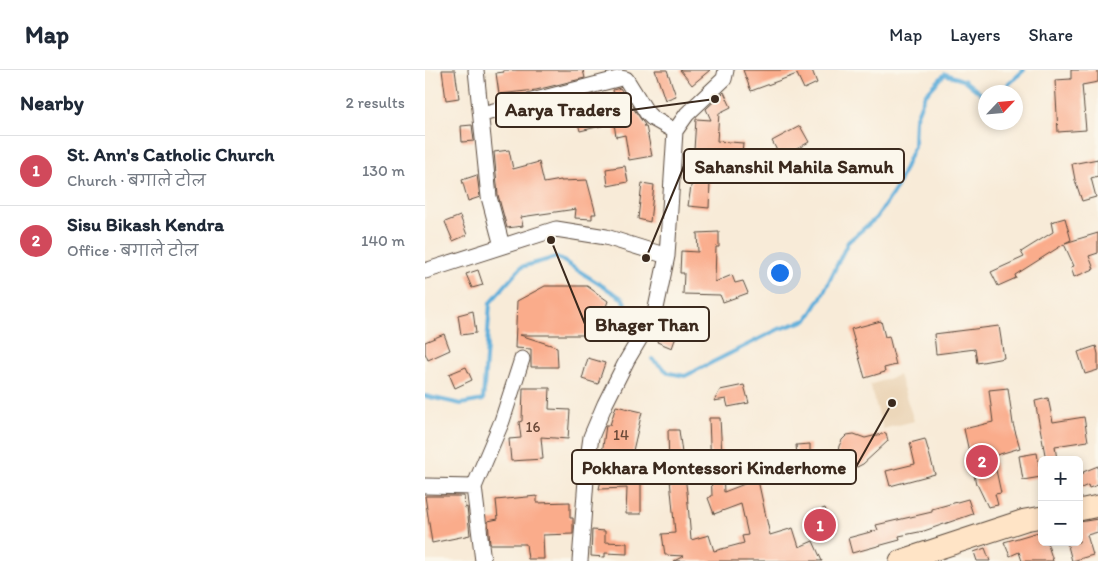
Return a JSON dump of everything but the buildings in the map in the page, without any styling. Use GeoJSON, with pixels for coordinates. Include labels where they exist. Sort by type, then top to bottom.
{"type":"FeatureCollection","features":[{"type":"Feature","properties":{"kind":"main road"},"geometry":{"type":"LineString","coordinates":[[1083,509],[1098,506]]}},
{"type":"Feature","properties":{"kind":"main road"},"geometry":{"type":"LineString","coordinates":[[900,561],[1025,520],[1038,518]]}},
{"type":"Feature","properties":{"kind":"street"},"geometry":{"type":"LineString","coordinates":[[476,70],[489,197],[502,246]]}},
{"type":"Feature","properties":{"kind":"street"},"geometry":{"type":"LineString","coordinates":[[580,561],[591,437],[627,360],[655,313],[667,256],[675,130],[687,114],[724,79],[726,70]]}},
{"type":"Feature","properties":{"kind":"street"},"geometry":{"type":"LineString","coordinates":[[482,114],[621,78],[626,79],[652,118],[675,130]]}},
{"type":"Feature","properties":{"kind":"street"},"geometry":{"type":"LineString","coordinates":[[425,271],[556,229],[606,237],[667,256]]}},
{"type":"Feature","properties":{"kind":"street"},"geometry":{"type":"LineString","coordinates":[[483,561],[474,487],[502,421],[522,359]]}},
{"type":"Feature","properties":{"kind":"street"},"geometry":{"type":"LineString","coordinates":[[425,486],[474,487]]}},
{"type":"Feature","properties":{"kind":"shaded area"},"geometry":{"type":"Polygon","coordinates":[[[899,375],[914,421],[883,429],[870,385],[899,375]]]}},
{"type":"Feature","properties":{"kind":"waterway"},"geometry":{"type":"LineString","coordinates":[[1008,85],[1024,70]]}},
{"type":"Feature","properties":{"kind":"waterway"},"geometry":{"type":"LineString","coordinates":[[652,359],[669,373],[685,376],[779,329],[807,320],[823,294],[848,242],[876,218],[896,189],[914,146],[915,119],[925,95],[945,74],[965,81],[978,91]]}},
{"type":"Feature","properties":{"kind":"waterway"},"geometry":{"type":"LineString","coordinates":[[425,396],[461,404],[483,400],[490,303],[521,267],[557,257],[623,299],[631,316]]}},
{"type":"Feature","properties":{"kind":"place","name":"Aarya Traders"},"geometry":{"type":"Point","coordinates":[715,99]}},
{"type":"Feature","properties":{"kind":"place","name":"Bhager Than"},"geometry":{"type":"Point","coordinates":[551,240]}},
{"type":"Feature","properties":{"kind":"place","name":"Sahanshil Mahila Samuh"},"geometry":{"type":"Point","coordinates":[646,258]}},
{"type":"Feature","properties":{"kind":"place","name":"Pokhara Montessori Kinderhome"},"geometry":{"type":"Point","coordinates":[892,403]}},
{"type":"Feature","properties":{"kind":"place","name":"Sisu Bikash Kendra"},"geometry":{"type":"Point","coordinates":[982,461]}},
{"type":"Feature","properties":{"kind":"place","name":"St. Ann's Catholic Church"},"geometry":{"type":"Point","coordinates":[820,525]}}]}
